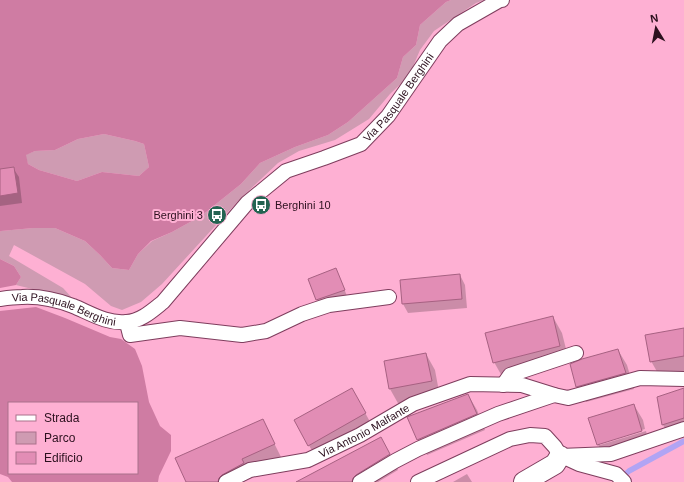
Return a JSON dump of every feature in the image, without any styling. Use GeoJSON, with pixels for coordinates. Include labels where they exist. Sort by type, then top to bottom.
{"type":"FeatureCollection","features":[{"type":"Feature","properties":{"kind":"street","name":"Via Pasquale Berghini"},"geometry":{"type":"LineString","coordinates":[[0,300],[21,296],[41,297],[74,307],[103,319],[117,322],[127,323],[140,318],[163,302],[247,202],[286,171],[362,144],[388,116],[440,41],[458,24],[502,0]]}},
{"type":"Feature","properties":{"kind":"street","name":"Via Pasquale Berghini"},"geometry":{"type":"LineString","coordinates":[[127,323],[130,335],[180,328],[242,335],[266,331],[302,314],[329,304],[388,297]]}},
{"type":"Feature","properties":{"kind":"street"},"geometry":{"type":"LineString","coordinates":[[503,385],[510,375],[576,353]]}},
{"type":"Feature","properties":{"kind":"street","name":"Via Antonio Malfante"},"geometry":{"type":"LineString","coordinates":[[226,482],[250,470],[308,460],[360,435],[413,404],[470,384],[522,385],[554,396],[568,398],[640,378],[684,379]]}},
{"type":"Feature","properties":{"kind":"street","name":"Via Antonio Malfante"},"geometry":{"type":"LineString","coordinates":[[360,482],[418,449],[498,414],[554,396]]}},
{"type":"Feature","properties":{"kind":"street"},"geometry":{"type":"LineString","coordinates":[[560,456],[611,454],[684,429]]}},
{"type":"Feature","properties":{"kind":"street"},"geometry":{"type":"LineString","coordinates":[[418,482],[510,439],[530,436],[544,436],[555,447],[560,456],[579,464],[616,474],[624,482]]}},
{"type":"Feature","properties":{"kind":"street"},"geometry":{"type":"LineString","coordinates":[[524,482],[556,464],[560,456]]}},
{"type":"Feature","properties":{"kind":"green space"},"geometry":{"type":"Polygon","coordinates":[[[451,0],[484,0],[476,3],[434,31],[420,50],[409,76],[390,94],[369,119],[335,140],[299,151],[278,163],[239,200],[162,284],[141,302],[122,310],[111,306],[85,284],[14,245],[9,256],[63,288],[73,299],[16,285],[21,277],[14,266],[0,259],[1,231],[33,228],[55,228],[85,241],[112,268],[129,270],[138,254],[152,241],[201,216],[241,184],[260,163],[295,147],[328,135],[348,122],[397,78],[403,57],[416,45],[420,25],[446,2],[451,0]]]}},
{"type":"Feature","properties":{"kind":"green space"},"geometry":{"type":"Polygon","coordinates":[[[104,134],[144,144],[149,167],[139,176],[102,172],[77,181],[39,170],[28,164],[25,155],[35,151],[55,150],[78,139],[104,134]]]}},
{"type":"Feature","properties":{"kind":"shaded area"},"geometry":{"type":"Polygon","coordinates":[[[0,0],[451,0],[446,2],[420,25],[416,45],[403,57],[397,78],[348,122],[328,135],[295,147],[260,163],[241,184],[201,216],[172,232],[151,241],[138,254],[129,270],[112,268],[85,241],[55,228],[33,228],[0,232],[0,0]],[[104,134],[78,139],[55,150],[35,151],[26,155],[28,164],[39,170],[77,181],[102,172],[139,176],[149,167],[144,144],[104,134]]]}},
{"type":"Feature","properties":{"kind":"shaded area"},"geometry":{"type":"Polygon","coordinates":[[[0,259],[14,266],[21,277],[16,285],[0,288],[0,259]]]}},
{"type":"Feature","properties":{"kind":"shaded area"},"geometry":{"type":"Polygon","coordinates":[[[36,307],[110,337],[121,339],[135,349],[142,366],[149,402],[160,426],[171,435],[171,451],[159,476],[158,482],[12,482],[8,477],[0,474],[0,311],[36,307]]]}},
{"type":"Feature","properties":{"kind":"building"},"geometry":{"type":"Polygon","coordinates":[[[14,167],[18,193],[0,196],[0,169],[14,167]]]}},
{"type":"Feature","properties":{"kind":"building"},"geometry":{"type":"Polygon","coordinates":[[[336,268],[345,290],[316,300],[308,279],[336,268]]]}},
{"type":"Feature","properties":{"kind":"building"},"geometry":{"type":"Polygon","coordinates":[[[460,274],[462,299],[402,304],[400,280],[460,274]]]}},
{"type":"Feature","properties":{"kind":"building"},"geometry":{"type":"Polygon","coordinates":[[[553,316],[560,346],[493,363],[485,333],[553,316]]]}},
{"type":"Feature","properties":{"kind":"building"},"geometry":{"type":"Polygon","coordinates":[[[684,328],[684,356],[650,362],[645,335],[684,328]]]}},
{"type":"Feature","properties":{"kind":"building"},"geometry":{"type":"Polygon","coordinates":[[[618,349],[626,373],[576,387],[570,364],[618,349]]]}},
{"type":"Feature","properties":{"kind":"building"},"geometry":{"type":"Polygon","coordinates":[[[426,353],[432,381],[389,389],[384,361],[426,353]]]}},
{"type":"Feature","properties":{"kind":"building"},"geometry":{"type":"Polygon","coordinates":[[[352,388],[366,413],[308,446],[294,420],[352,388]]]}},
{"type":"Feature","properties":{"kind":"building"},"geometry":{"type":"Polygon","coordinates":[[[684,388],[684,418],[662,425],[657,397],[684,388]]]}},
{"type":"Feature","properties":{"kind":"building"},"geometry":{"type":"Polygon","coordinates":[[[468,394],[477,414],[417,440],[407,417],[468,394]]]}},
{"type":"Feature","properties":{"kind":"building"},"geometry":{"type":"Polygon","coordinates":[[[634,404],[642,431],[597,445],[588,418],[634,404]]]}},
{"type":"Feature","properties":{"kind":"building"},"geometry":{"type":"Polygon","coordinates":[[[263,419],[275,444],[242,459],[244,463],[222,475],[218,482],[186,482],[175,458],[263,419]]]}},
{"type":"Feature","properties":{"kind":"building"},"geometry":{"type":"Polygon","coordinates":[[[381,437],[390,454],[356,475],[352,482],[296,482],[381,437]]]}},
{"type":"Feature","properties":{"kind":"waterway"},"geometry":{"type":"LineString","coordinates":[[621,478],[629,471],[684,441]]}},
{"type":"Feature","properties":{"kind":"place","name":"Berghini 10"},"geometry":{"type":"Point","coordinates":[261,205]}},
{"type":"Feature","properties":{"kind":"place","name":"Berghini 3"},"geometry":{"type":"Point","coordinates":[217,215]}}]}
